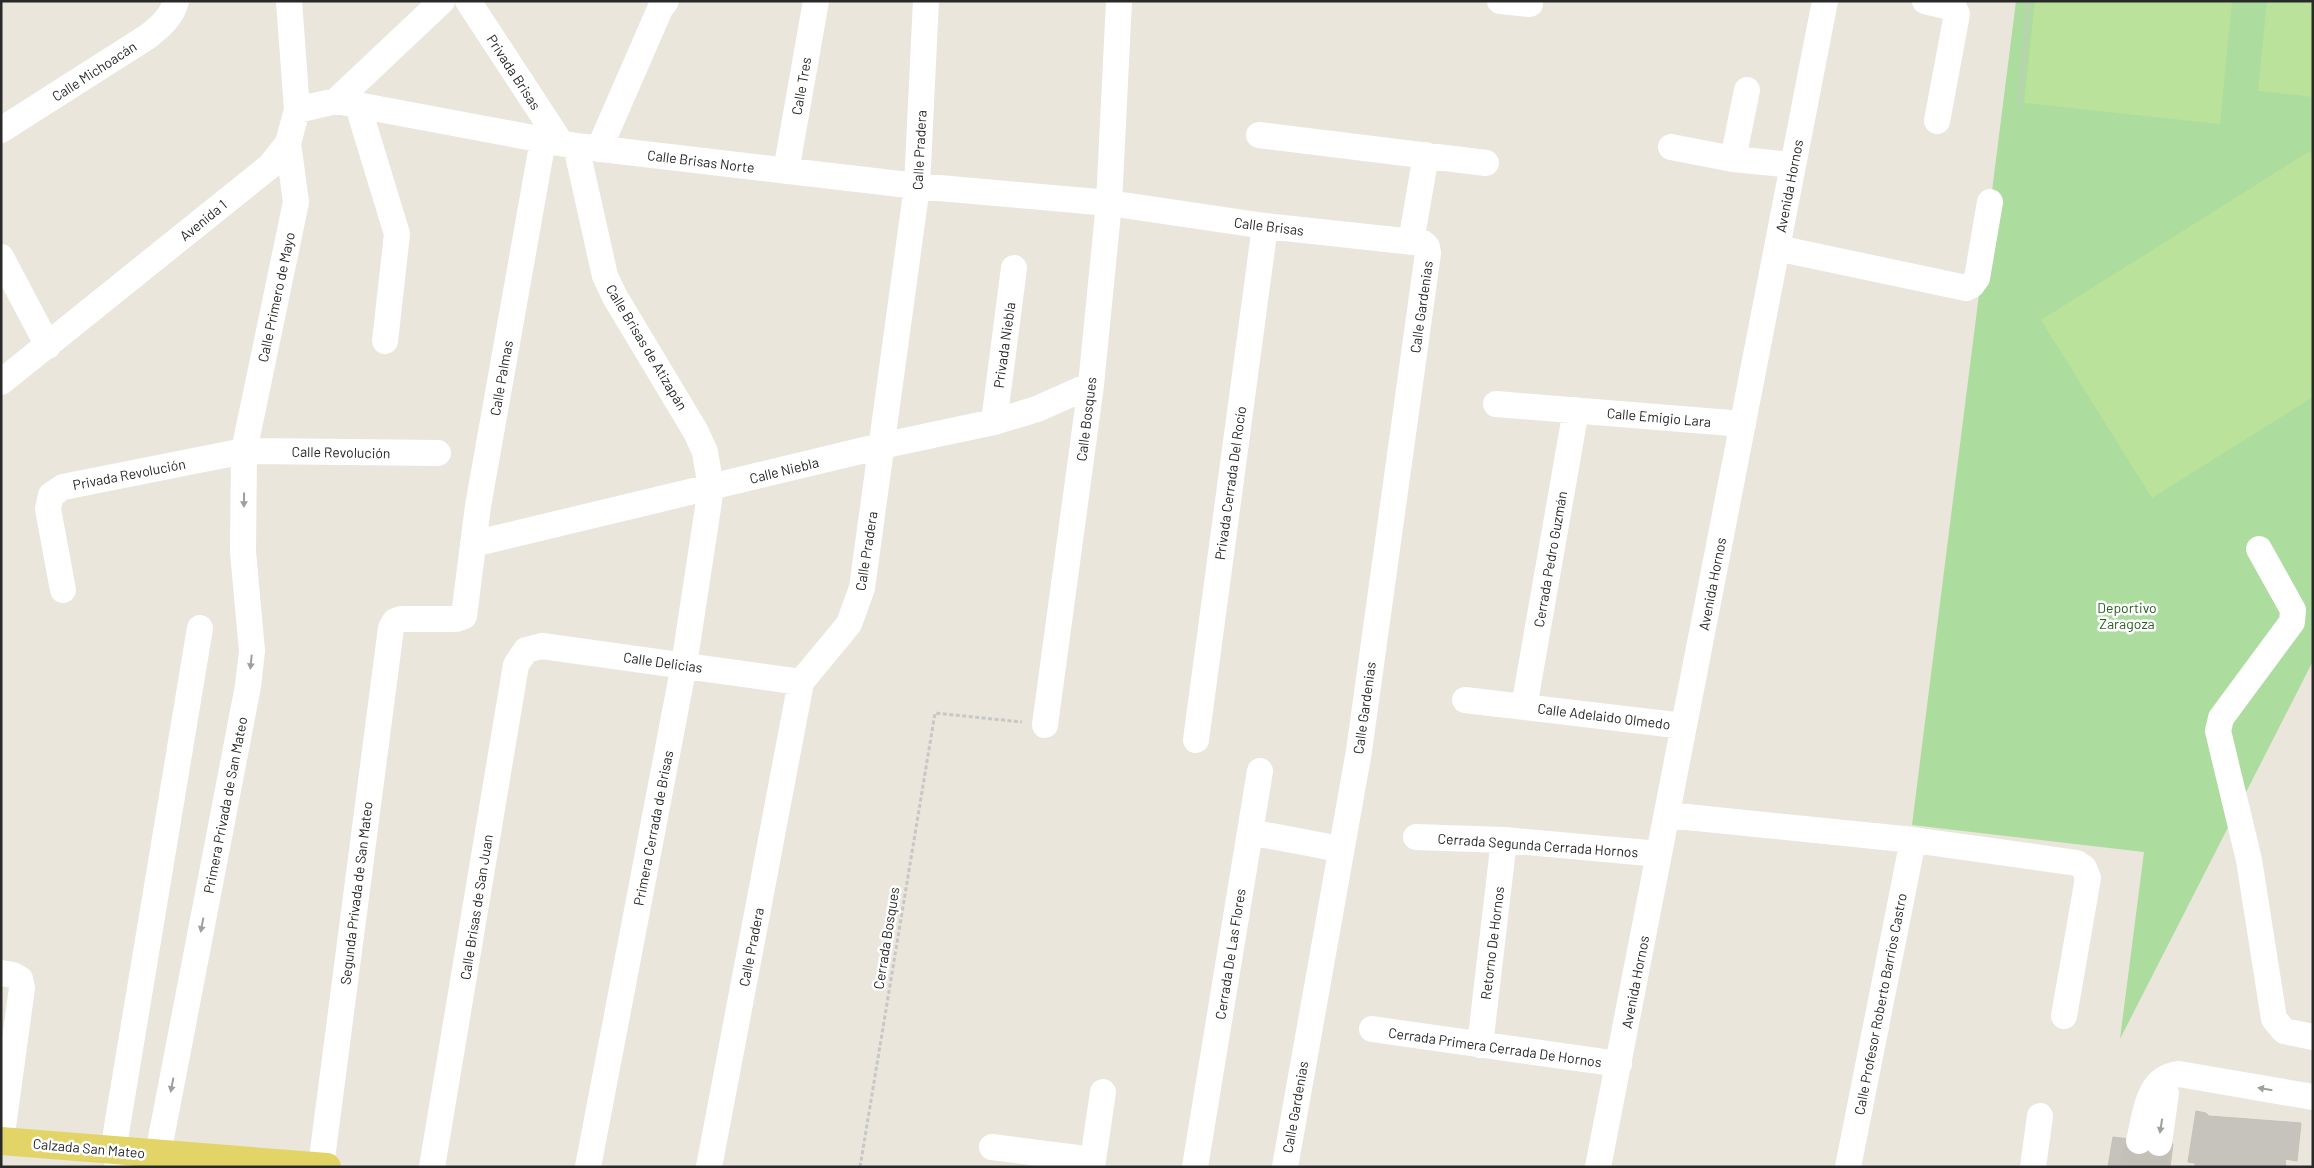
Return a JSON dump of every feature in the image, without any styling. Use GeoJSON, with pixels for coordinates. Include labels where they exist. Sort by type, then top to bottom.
{"type":"FeatureCollection","features":[{"type":"Feature","properties":{"kind":"main road","name":"Calzada San Mateo"},"geometry":{"type":"LineString","coordinates":[[1,1141],[116,1159],[158,1154],[327,1167]]}},
{"type":"Feature","properties":{"kind":"street","name":"Calle Michoacán"},"geometry":{"type":"LineString","coordinates":[[1,130],[147,37],[160,26],[174,8],[176,1]]}},
{"type":"Feature","properties":{"kind":"street","name":"Avenida 1"},"geometry":{"type":"LineString","coordinates":[[1,382],[270,166],[288,143],[297,110],[289,1]]}},
{"type":"Feature","properties":{"kind":"street"},"geometry":{"type":"LineString","coordinates":[[385,340],[397,234],[347,103],[442,1]]}},
{"type":"Feature","properties":{"kind":"street","name":"Privada Brisas"},"geometry":{"type":"LineString","coordinates":[[468,1],[570,144]]}},
{"type":"Feature","properties":{"kind":"street","name":"Calle Palmas"},"geometry":{"type":"LineString","coordinates":[[395,622],[401,619],[456,619],[464,616],[473,544],[570,144],[666,1]]}},
{"type":"Feature","properties":{"kind":"street","name":"Calle Tres"},"geometry":{"type":"LineString","coordinates":[[786,171],[816,1]]}},
{"type":"Feature","properties":{"kind":"street","name":"Calle Pradera"},"geometry":{"type":"LineString","coordinates":[[709,1167],[801,682],[849,624],[862,588],[918,186],[926,1]]}},
{"type":"Feature","properties":{"kind":"street","name":"Calle Bosques"},"geometry":{"type":"LineString","coordinates":[[1045,725],[1091,384],[1109,203],[1119,1]]}},
{"type":"Feature","properties":{"kind":"street"},"geometry":{"type":"LineString","coordinates":[[1500,1],[1530,4]]}},
{"type":"Feature","properties":{"kind":"street","name":"Avenida Hornos"},"geometry":{"type":"LineString","coordinates":[[1598,1167],[1825,1]]}},
{"type":"Feature","properties":{"kind":"street"},"geometry":{"type":"LineString","coordinates":[[1925,1],[1948,5],[1954,8],[1957,14],[1937,121]]}},
{"type":"Feature","properties":{"kind":"street"},"geometry":{"type":"LineString","coordinates":[[1733,159],[1747,90]]}},
{"type":"Feature","properties":{"kind":"street","name":"Calle Brisas Norte"},"geometry":{"type":"LineString","coordinates":[[297,110],[347,103],[570,144],[918,186],[1109,203]]}},
{"type":"Feature","properties":{"kind":"street"},"geometry":{"type":"LineString","coordinates":[[1259,135],[1486,163]]}},
{"type":"Feature","properties":{"kind":"street","name":"Calle Primero de Mayo"},"geometry":{"type":"LineString","coordinates":[[244,451],[296,202],[288,143]]}},
{"type":"Feature","properties":{"kind":"street","name":"Calle Brisas de Atizapán"},"geometry":{"type":"LineString","coordinates":[[570,144],[605,276],[615,297],[696,432],[704,452],[711,488]]}},
{"type":"Feature","properties":{"kind":"street"},"geometry":{"type":"LineString","coordinates":[[1671,147],[1733,159],[1793,165]]}},
{"type":"Feature","properties":{"kind":"street","name":"Calle Gardenias"},"geometry":{"type":"LineString","coordinates":[[1285,1167],[1340,849],[1359,751],[1428,253],[1419,245],[1426,156]]}},
{"type":"Feature","properties":{"kind":"street"},"geometry":{"type":"LineString","coordinates":[[1777,248],[1966,288],[1972,285],[1977,278],[1990,202]]}},
{"type":"Feature","properties":{"kind":"street","name":"Calle Brisas"},"geometry":{"type":"LineString","coordinates":[[1109,203],[1265,226],[1419,245]]}},
{"type":"Feature","properties":{"kind":"street","name":"Privada Cerrada Del Rocío"},"geometry":{"type":"LineString","coordinates":[[1196,740],[1265,226]]}},
{"type":"Feature","properties":{"kind":"street"},"geometry":{"type":"LineString","coordinates":[[1,257],[48,346]]}},
{"type":"Feature","properties":{"kind":"street","name":"Privada Niebla"},"geometry":{"type":"LineString","coordinates":[[994,422],[1014,268]]}},
{"type":"Feature","properties":{"kind":"street","name":"Calle Niebla"},"geometry":{"type":"LineString","coordinates":[[473,544],[881,446],[994,422],[1037,409],[1091,384]]}},
{"type":"Feature","properties":{"kind":"street","name":"Calle Emigio Lara"},"geometry":{"type":"LineString","coordinates":[[1496,404],[1743,424]]}},
{"type":"Feature","properties":{"kind":"street","name":"Cerrada Pedro Guzmán"},"geometry":{"type":"LineString","coordinates":[[1524,707],[1576,410]]}},
{"type":"Feature","properties":{"kind":"street","name":"Calle Revolución"},"geometry":{"type":"LineString","coordinates":[[244,451],[438,453]]}},
{"type":"Feature","properties":{"kind":"street","name":"Privada Revolución"},"geometry":{"type":"LineString","coordinates":[[63,590],[48,509],[51,495],[64,488],[244,451]]}},
{"type":"Feature","properties":{"kind":"street","name":"Primera Privada de San Mateo"},"geometry":{"type":"LineString","coordinates":[[158,1154],[248,686],[252,651],[243,552],[244,451]]}},
{"type":"Feature","properties":{"kind":"street","name":"Primera Cerrada de Brisas"},"geometry":{"type":"LineString","coordinates":[[588,1167],[684,664],[711,488]]}},
{"type":"Feature","properties":{"kind":"street"},"geometry":{"type":"LineString","coordinates":[[2259,549],[2293,610],[2292,622],[2221,718],[2218,731],[2249,860],[2274,1019],[2284,1031],[2313,1037]]}},
{"type":"Feature","properties":{"kind":"street","name":"Segunda Privada de San Mateo"},"geometry":{"type":"LineString","coordinates":[[321,1166],[391,628],[395,622]]}},
{"type":"Feature","properties":{"kind":"street"},"geometry":{"type":"LineString","coordinates":[[116,1159],[200,628]]}},
{"type":"Feature","properties":{"kind":"street","name":"Calle Delicias"},"geometry":{"type":"LineString","coordinates":[[526,650],[542,646],[684,664],[801,682]]}},
{"type":"Feature","properties":{"kind":"street","name":"Calle Brisas de San Juan"},"geometry":{"type":"LineString","coordinates":[[432,1167],[516,665],[526,650]]}},
{"type":"Feature","properties":{"kind":"street","name":"Calle Adelaido Olmedo"},"geometry":{"type":"LineString","coordinates":[[1466,700],[1684,726]]}},
{"type":"Feature","properties":{"kind":"street","name":"Cerrada De Las Flores"},"geometry":{"type":"LineString","coordinates":[[1195,1167],[1260,771]]}},
{"type":"Feature","properties":{"kind":"street"},"geometry":{"type":"LineString","coordinates":[[1667,814],[1912,840],[2077,863],[2084,868],[2088,878],[2064,1016]]}},
{"type":"Feature","properties":{"kind":"street"},"geometry":{"type":"LineString","coordinates":[[1250,832],[1340,849]]}},
{"type":"Feature","properties":{"kind":"street","name":"Cerrada Segunda Cerrada Hornos"},"geometry":{"type":"LineString","coordinates":[[1416,837],[1504,840],[1659,854]]}},
{"type":"Feature","properties":{"kind":"street","name":"Retorno De Hornos"},"geometry":{"type":"LineString","coordinates":[[1480,1045],[1504,840]]}},
{"type":"Feature","properties":{"kind":"street","name":"Calle Profesor Roberto Barrios Castro"},"geometry":{"type":"LineString","coordinates":[[1848,1167],[1912,840]]}},
{"type":"Feature","properties":{"kind":"street"},"geometry":{"type":"LineString","coordinates":[[1,973],[14,975],[20,979],[22,988],[1,1141]]}},
{"type":"Feature","properties":{"kind":"street","name":"Cerrada Primera Cerrada De Hornos"},"geometry":{"type":"LineString","coordinates":[[1372,1030],[1619,1064]]}},
{"type":"Feature","properties":{"kind":"street"},"geometry":{"type":"LineString","coordinates":[[2149,1142],[2151,1094],[2161,1079],[2169,1075],[2179,1074],[2313,1098]]}},
{"type":"Feature","properties":{"kind":"street"},"geometry":{"type":"LineString","coordinates":[[992,1147],[1092,1163],[1103,1092]]}},
{"type":"Feature","properties":{"kind":"street"},"geometry":{"type":"LineString","coordinates":[[2033,1167],[2040,1116]]}},
{"type":"Feature","properties":{"kind":"path"},"geometry":{"type":"LineString","coordinates":[[2018,106],[2029,1]]}},
{"type":"Feature","properties":{"kind":"path","name":"Cerrada Bosques"},"geometry":{"type":"LineString","coordinates":[[860,1167],[935,713],[1045,725]]}},
{"type":"Feature","properties":{"kind":"green space","name":"Deportivo Zaragoza"},"geometry":{"type":"Polygon","coordinates":[[[2016,1],[2313,1],[2313,661],[2120,1039],[2144,852],[1912,825],[2016,1]]]}},
{"type":"Feature","properties":{"kind":"green space"},"geometry":{"type":"Polygon","coordinates":[[[2035,1],[2232,1],[2220,124],[2024,103],[2035,1]]]}},
{"type":"Feature","properties":{"kind":"green space"},"geometry":{"type":"Polygon","coordinates":[[[2267,1],[2313,1],[2313,97],[2258,91],[2267,1]]]}},
{"type":"Feature","properties":{"kind":"green space"},"geometry":{"type":"Polygon","coordinates":[[[2310,151],[2313,156],[2313,397],[2152,498],[2041,320],[2310,151]]]}},
{"type":"Feature","properties":{"kind":"building"},"geometry":{"type":"Polygon","coordinates":[[[2196,1111],[2206,1113],[2209,1116],[2301,1123],[2297,1161],[2285,1159],[2286,1167],[2195,1167],[2195,1163],[2188,1162],[2196,1111]]]}},
{"type":"Feature","properties":{"kind":"building"},"geometry":{"type":"Polygon","coordinates":[[[2113,1137],[2173,1144],[2170,1167],[2108,1167],[2113,1137]]]}},
{"type":"Feature","properties":{"kind":"tunnel"},"geometry":{"type":"LineString","coordinates":[[2132,1167],[2139,1141]]}},
{"type":"Feature","properties":{"kind":"tunnel"},"geometry":{"type":"LineString","coordinates":[[2155,1167],[2159,1143]]}}]}
